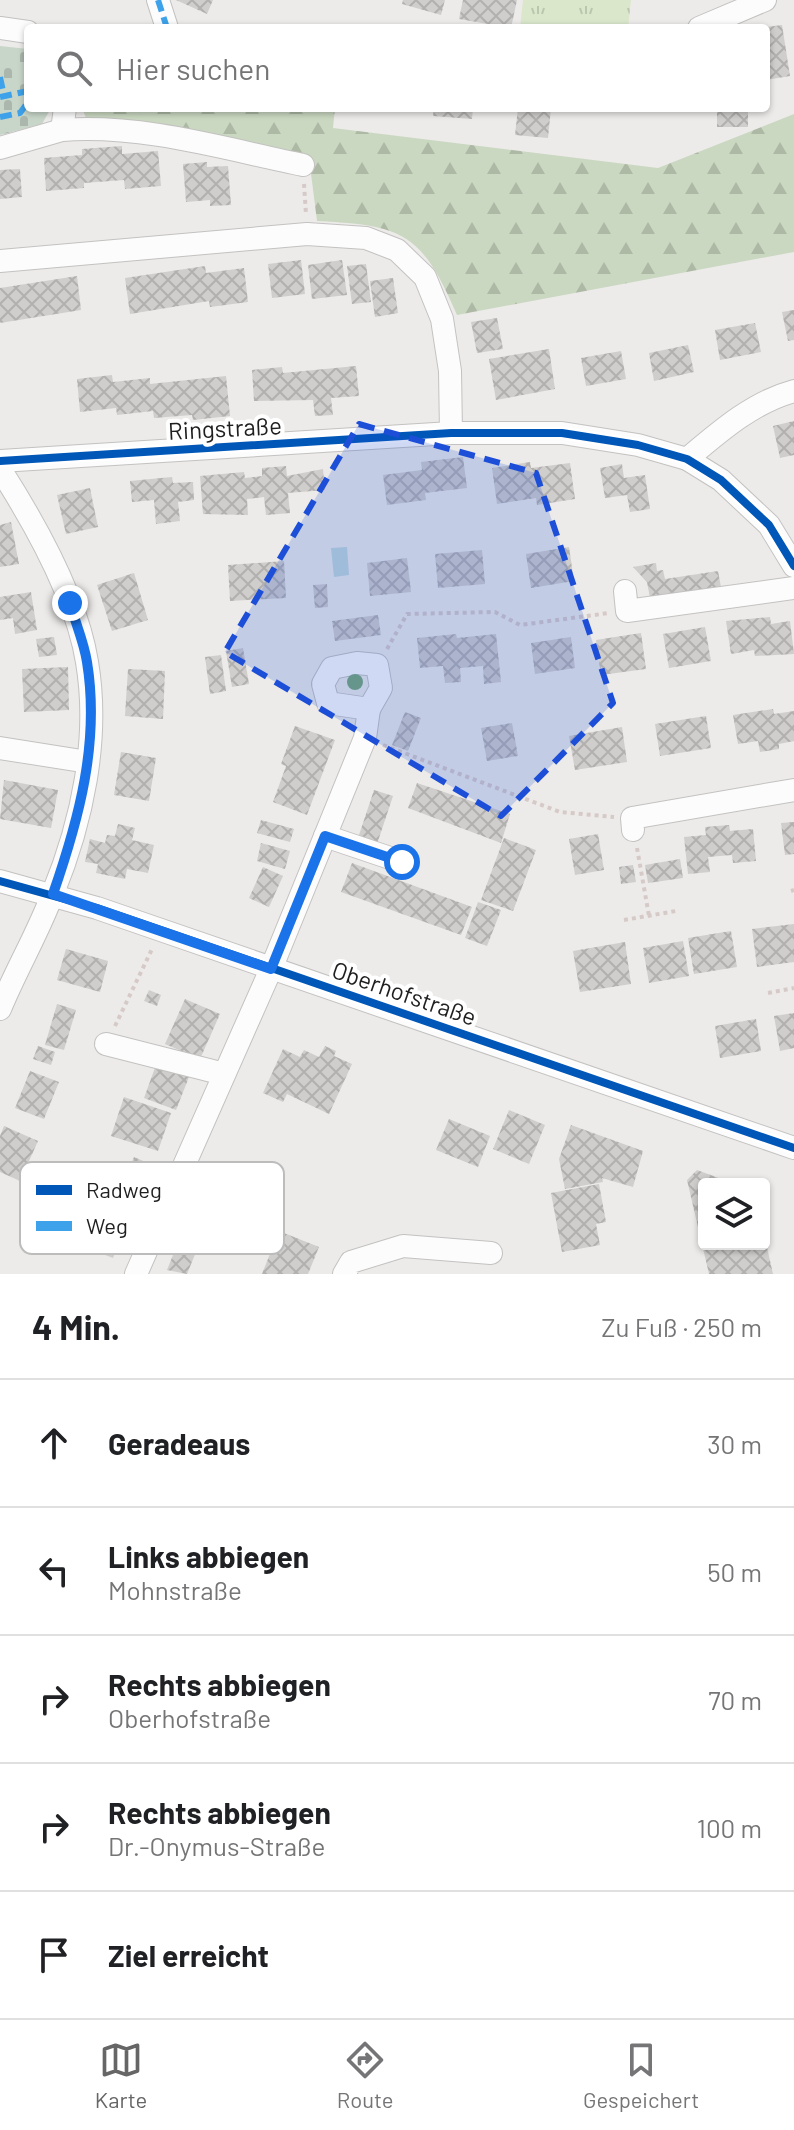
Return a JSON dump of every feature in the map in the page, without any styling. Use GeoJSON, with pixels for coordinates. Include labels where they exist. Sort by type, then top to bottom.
{"type":"FeatureCollection","features":[{"type":"Feature","properties":{"kind":"street"},"geometry":{"type":"LineString","coordinates":[[158,0],[166,24]]}},
{"type":"Feature","properties":{"kind":"street"},"geometry":{"type":"LineString","coordinates":[[708,24],[765,0]]}},
{"type":"Feature","properties":{"kind":"street"},"geometry":{"type":"LineString","coordinates":[[0,28],[24,31]]}},
{"type":"Feature","properties":{"kind":"street"},"geometry":{"type":"LineString","coordinates":[[0,148],[64,119],[83,129],[173,138],[303,165]]}},
{"type":"Feature","properties":{"kind":"street"},"geometry":{"type":"LineString","coordinates":[[0,261],[307,234],[366,238],[397,250],[425,277],[442,319],[450,371],[451,433]]}},
{"type":"Feature","properties":{"kind":"street"},"geometry":{"type":"LineString","coordinates":[[687,459],[774,396],[794,391]]}},
{"type":"Feature","properties":{"kind":"street","name":"Ringstraße"},"geometry":{"type":"LineString","coordinates":[[0,461],[451,433],[562,433],[638,445],[687,459],[721,480],[769,525],[794,566]]}},
{"type":"Feature","properties":{"kind":"street"},"geometry":{"type":"LineString","coordinates":[[0,469],[8,496],[70,603],[87,661],[91,725],[88,762],[76,827],[53,894],[2,1000]]}},
{"type":"Feature","properties":{"kind":"street"},"geometry":{"type":"LineString","coordinates":[[626,601],[794,588]]}},
{"type":"Feature","properties":{"kind":"street"},"geometry":{"type":"LineString","coordinates":[[185,1162],[271,969],[365,738],[369,709],[381,688],[377,665],[357,663],[332,668],[323,684],[328,703],[369,709]]}},
{"type":"Feature","properties":{"kind":"street"},"geometry":{"type":"LineString","coordinates":[[0,748],[88,762]]}},
{"type":"Feature","properties":{"kind":"street"},"geometry":{"type":"LineString","coordinates":[[633,824],[794,790]]}},
{"type":"Feature","properties":{"kind":"street"},"geometry":{"type":"LineString","coordinates":[[325,836],[402,862]]}},
{"type":"Feature","properties":{"kind":"street","name":"Oberhofstraße"},"geometry":{"type":"LineString","coordinates":[[0,881],[53,894],[161,930],[794,1148]]}},
{"type":"Feature","properties":{"kind":"street"},"geometry":{"type":"LineString","coordinates":[[106,1044],[224,1074]]}},
{"type":"Feature","properties":{"kind":"street"},"geometry":{"type":"LineString","coordinates":[[344,1274],[351,1262],[403,1246],[491,1253]]}},
{"type":"Feature","properties":{"kind":"street"},"geometry":{"type":"LineString","coordinates":[[136,1274],[145,1254]]}},
{"type":"Feature","properties":{"kind":"path"},"geometry":{"type":"LineString","coordinates":[[303,165],[307,234]]}},
{"type":"Feature","properties":{"kind":"path"},"geometry":{"type":"LineString","coordinates":[[377,665],[407,614],[495,612],[520,625],[626,601]]}},
{"type":"Feature","properties":{"kind":"path"},"geometry":{"type":"LineString","coordinates":[[365,738],[560,812],[633,824],[649,916]]}},
{"type":"Feature","properties":{"kind":"path"},"geometry":{"type":"LineString","coordinates":[[624,920],[676,911]]}},
{"type":"Feature","properties":{"kind":"path"},"geometry":{"type":"LineString","coordinates":[[106,1044],[161,930]]}},
{"type":"Feature","properties":{"kind":"path"},"geometry":{"type":"LineString","coordinates":[[768,993],[794,988]]}},
{"type":"Feature","properties":{"kind":"highlighted area"},"geometry":{"type":"Polygon","coordinates":[[[359,424],[536,473],[613,703],[501,816],[225,652],[359,424]]]}},
{"type":"Feature","properties":{"kind":"green space"},"geometry":{"type":"Polygon","coordinates":[[[523,0],[631,0],[628,24],[520,24],[523,0]]]}},
{"type":"Feature","properties":{"kind":"green space"},"geometry":{"type":"Polygon","coordinates":[[[0,46],[24,49],[24,112],[49,112],[42,124],[0,135],[0,46]]]}},
{"type":"Feature","properties":{"kind":"green space"},"geometry":{"type":"Polygon","coordinates":[[[84,112],[335,112],[333,128],[658,168],[794,114],[794,252],[457,315],[433,267],[406,239],[371,226],[317,221],[309,158],[88,123],[84,112]]]}},
{"type":"Feature","properties":{"kind":"water"},"geometry":{"type":"Polygon","coordinates":[[[347,547],[349,575],[334,577],[331,548],[347,547]]]}},
{"type":"Feature","properties":{"kind":"building"},"geometry":{"type":"Polygon","coordinates":[[[176,0],[213,0],[207,14],[176,0]]]}},
{"type":"Feature","properties":{"kind":"building"},"geometry":{"type":"Polygon","coordinates":[[[403,0],[445,0],[441,15],[402,4],[403,0]]]}},
{"type":"Feature","properties":{"kind":"building"},"geometry":{"type":"Polygon","coordinates":[[[463,0],[517,0],[512,24],[459,19],[463,0]]]}},
{"type":"Feature","properties":{"kind":"building"},"geometry":{"type":"Polygon","coordinates":[[[782,25],[790,76],[770,79],[770,26],[782,25]]]}},
{"type":"Feature","properties":{"kind":"building"},"geometry":{"type":"Polygon","coordinates":[[[434,112],[473,112],[472,119],[433,116],[434,112]]]}},
{"type":"Feature","properties":{"kind":"building"},"geometry":{"type":"Polygon","coordinates":[[[518,112],[551,112],[548,138],[515,135],[518,112]]]}},
{"type":"Feature","properties":{"kind":"building"},"geometry":{"type":"Polygon","coordinates":[[[717,112],[748,112],[748,127],[717,127],[717,112]]]}},
{"type":"Feature","properties":{"kind":"building"},"geometry":{"type":"Polygon","coordinates":[[[122,146],[122,154],[158,151],[161,186],[125,189],[124,180],[84,183],[84,188],[46,191],[44,158],[82,155],[82,149],[122,146]]]}},
{"type":"Feature","properties":{"kind":"building"},"geometry":{"type":"Polygon","coordinates":[[[207,162],[207,167],[228,166],[231,205],[210,206],[210,200],[186,202],[183,164],[207,162]]]}},
{"type":"Feature","properties":{"kind":"building"},"geometry":{"type":"Polygon","coordinates":[[[20,169],[22,197],[0,199],[0,170],[20,169]]]}},
{"type":"Feature","properties":{"kind":"building"},"geometry":{"type":"Polygon","coordinates":[[[301,260],[305,294],[272,298],[268,264],[301,260]]]}},
{"type":"Feature","properties":{"kind":"building"},"geometry":{"type":"Polygon","coordinates":[[[342,260],[347,295],[312,299],[308,265],[342,260]]]}},
{"type":"Feature","properties":{"kind":"building"},"geometry":{"type":"Polygon","coordinates":[[[366,264],[371,302],[352,304],[347,266],[366,264]]]}},
{"type":"Feature","properties":{"kind":"building"},"geometry":{"type":"Polygon","coordinates":[[[205,266],[206,273],[244,268],[248,302],[210,307],[209,301],[130,314],[125,278],[205,266]]]}},
{"type":"Feature","properties":{"kind":"building"},"geometry":{"type":"Polygon","coordinates":[[[77,276],[81,310],[0,323],[0,288],[77,276]]]}},
{"type":"Feature","properties":{"kind":"building"},"geometry":{"type":"Polygon","coordinates":[[[393,278],[398,313],[375,317],[370,281],[393,278]]]}},
{"type":"Feature","properties":{"kind":"building"},"geometry":{"type":"Polygon","coordinates":[[[794,310],[794,340],[788,341],[782,312],[794,310]]]}},
{"type":"Feature","properties":{"kind":"building"},"geometry":{"type":"Polygon","coordinates":[[[497,318],[503,349],[477,353],[471,322],[497,318]]]}},
{"type":"Feature","properties":{"kind":"building"},"geometry":{"type":"Polygon","coordinates":[[[755,323],[761,352],[720,360],[715,330],[755,323]]]}},
{"type":"Feature","properties":{"kind":"building"},"geometry":{"type":"Polygon","coordinates":[[[688,345],[694,372],[654,381],[649,353],[688,345]]]}},
{"type":"Feature","properties":{"kind":"building"},"geometry":{"type":"Polygon","coordinates":[[[549,349],[555,389],[496,400],[489,359],[549,349]]]}},
{"type":"Feature","properties":{"kind":"building"},"geometry":{"type":"Polygon","coordinates":[[[621,351],[626,379],[586,386],[581,358],[621,351]]]}},
{"type":"Feature","properties":{"kind":"building"},"geometry":{"type":"Polygon","coordinates":[[[356,366],[359,396],[331,398],[333,415],[315,416],[313,400],[254,401],[252,370],[282,367],[283,373],[356,366]]]}},
{"type":"Feature","properties":{"kind":"building"},"geometry":{"type":"Polygon","coordinates":[[[112,375],[113,382],[150,378],[150,384],[226,376],[230,416],[193,420],[192,415],[154,418],[153,411],[117,415],[116,408],[80,412],[77,379],[112,375]]]}},
{"type":"Feature","properties":{"kind":"building"},"geometry":{"type":"Polygon","coordinates":[[[794,421],[794,455],[780,458],[773,426],[794,421]]]}},
{"type":"Feature","properties":{"kind":"building"},"geometry":{"type":"Polygon","coordinates":[[[463,457],[467,488],[425,493],[426,500],[387,505],[383,475],[422,470],[421,462],[463,457]]]}},
{"type":"Feature","properties":{"kind":"building"},"geometry":{"type":"Polygon","coordinates":[[[530,462],[531,468],[570,463],[575,499],[537,505],[536,498],[497,504],[492,468],[530,462]]]}},
{"type":"Feature","properties":{"kind":"building"},"geometry":{"type":"Polygon","coordinates":[[[622,464],[624,478],[645,475],[650,509],[630,512],[627,495],[605,498],[600,468],[622,464]]]}},
{"type":"Feature","properties":{"kind":"building"},"geometry":{"type":"Polygon","coordinates":[[[286,466],[287,476],[323,469],[325,490],[288,493],[290,513],[266,515],[264,497],[247,499],[248,515],[203,514],[200,476],[244,472],[245,478],[262,476],[262,468],[286,466]]]}},
{"type":"Feature","properties":{"kind":"building"},"geometry":{"type":"Polygon","coordinates":[[[172,477],[173,483],[193,482],[194,500],[178,502],[180,521],[156,524],[154,500],[132,502],[130,481],[172,477]]]}},
{"type":"Feature","properties":{"kind":"building"},"geometry":{"type":"Polygon","coordinates":[[[90,488],[98,527],[66,534],[57,495],[90,488]]]}},
{"type":"Feature","properties":{"kind":"building"},"geometry":{"type":"Polygon","coordinates":[[[11,522],[19,564],[0,567],[0,525],[11,522]]]}},
{"type":"Feature","properties":{"kind":"building"},"geometry":{"type":"Polygon","coordinates":[[[569,547],[574,581],[531,588],[526,554],[569,547]]]}},
{"type":"Feature","properties":{"kind":"building"},"geometry":{"type":"Polygon","coordinates":[[[482,550],[485,584],[438,588],[435,554],[482,550]]]}},
{"type":"Feature","properties":{"kind":"building"},"geometry":{"type":"Polygon","coordinates":[[[407,558],[411,592],[370,596],[367,563],[407,558]]]}},
{"type":"Feature","properties":{"kind":"building"},"geometry":{"type":"Polygon","coordinates":[[[284,561],[286,598],[230,601],[228,565],[284,561]]]}},
{"type":"Feature","properties":{"kind":"building"},"geometry":{"type":"Polygon","coordinates":[[[656,563],[657,571],[663,570],[665,579],[718,571],[721,587],[650,598],[647,582],[633,567],[656,563]]]}},
{"type":"Feature","properties":{"kind":"building"},"geometry":{"type":"Polygon","coordinates":[[[134,573],[148,620],[112,631],[97,585],[134,573]]]}},
{"type":"Feature","properties":{"kind":"building"},"geometry":{"type":"Polygon","coordinates":[[[327,584],[328,607],[315,608],[313,585],[327,584]]]}},
{"type":"Feature","properties":{"kind":"building"},"geometry":{"type":"Polygon","coordinates":[[[31,592],[37,630],[15,634],[13,618],[0,620],[0,597],[31,592]]]}},
{"type":"Feature","properties":{"kind":"building"},"geometry":{"type":"Polygon","coordinates":[[[378,615],[381,635],[335,641],[332,621],[378,615]]]}},
{"type":"Feature","properties":{"kind":"building"},"geometry":{"type":"Polygon","coordinates":[[[770,617],[771,624],[790,621],[794,654],[755,656],[754,650],[731,654],[726,621],[770,617]]]}},
{"type":"Feature","properties":{"kind":"building"},"geometry":{"type":"Polygon","coordinates":[[[705,627],[711,661],[669,668],[663,634],[705,627]]]}},
{"type":"Feature","properties":{"kind":"building"},"geometry":{"type":"Polygon","coordinates":[[[641,633],[646,669],[601,675],[596,640],[641,633]]]}},
{"type":"Feature","properties":{"kind":"building"},"geometry":{"type":"Polygon","coordinates":[[[456,634],[457,638],[496,634],[501,682],[484,684],[483,666],[460,668],[461,682],[445,683],[443,666],[420,668],[417,638],[456,634]]]}},
{"type":"Feature","properties":{"kind":"building"},"geometry":{"type":"Polygon","coordinates":[[[54,637],[57,655],[39,657],[36,639],[54,637]]]}},
{"type":"Feature","properties":{"kind":"building"},"geometry":{"type":"Polygon","coordinates":[[[571,637],[575,668],[535,674],[531,643],[571,637]]]}},
{"type":"Feature","properties":{"kind":"building"},"geometry":{"type":"Polygon","coordinates":[[[243,648],[249,684],[232,687],[226,651],[243,648]]]}},
{"type":"Feature","properties":{"kind":"building"},"geometry":{"type":"Polygon","coordinates":[[[221,655],[226,691],[210,694],[205,657],[221,655]]]}},
{"type":"Feature","properties":{"kind":"building"},"geometry":{"type":"Polygon","coordinates":[[[68,667],[69,710],[24,712],[22,669],[68,667]]]}},
{"type":"Feature","properties":{"kind":"building"},"geometry":{"type":"Polygon","coordinates":[[[128,669],[165,671],[163,719],[125,716],[128,669]]]}},
{"type":"Feature","properties":{"kind":"building"},"geometry":{"type":"Polygon","coordinates":[[[773,709],[774,714],[794,711],[794,741],[779,744],[779,749],[760,752],[758,741],[738,744],[733,715],[773,709]]]}},
{"type":"Feature","properties":{"kind":"building"},"geometry":{"type":"Polygon","coordinates":[[[405,712],[421,718],[408,751],[392,745],[405,712]]]}},
{"type":"Feature","properties":{"kind":"building"},"geometry":{"type":"Polygon","coordinates":[[[706,716],[711,748],[660,756],[655,724],[706,716]]]}},
{"type":"Feature","properties":{"kind":"building"},"geometry":{"type":"Polygon","coordinates":[[[512,723],[518,756],[487,761],[481,728],[512,723]]]}},
{"type":"Feature","properties":{"kind":"building"},"geometry":{"type":"Polygon","coordinates":[[[295,726],[335,740],[307,815],[273,802],[286,766],[281,764],[295,726]]]}},
{"type":"Feature","properties":{"kind":"building"},"geometry":{"type":"Polygon","coordinates":[[[622,727],[627,762],[575,770],[569,736],[622,727]]]}},
{"type":"Feature","properties":{"kind":"building"},"geometry":{"type":"Polygon","coordinates":[[[121,752],[156,758],[149,801],[114,795],[121,752]]]}},
{"type":"Feature","properties":{"kind":"building"},"geometry":{"type":"Polygon","coordinates":[[[4,780],[58,790],[51,828],[0,819],[4,780]]]}},
{"type":"Feature","properties":{"kind":"building"},"geometry":{"type":"Polygon","coordinates":[[[417,783],[510,814],[501,843],[408,808],[417,783]]]}},
{"type":"Feature","properties":{"kind":"building"},"geometry":{"type":"Polygon","coordinates":[[[374,790],[393,796],[376,847],[357,841],[374,790]]]}},
{"type":"Feature","properties":{"kind":"building"},"geometry":{"type":"Polygon","coordinates":[[[261,820],[294,829],[290,842],[257,833],[261,820]]]}},
{"type":"Feature","properties":{"kind":"building"},"geometry":{"type":"Polygon","coordinates":[[[794,822],[794,854],[785,855],[781,823],[794,822]]]}},
{"type":"Feature","properties":{"kind":"building"},"geometry":{"type":"Polygon","coordinates":[[[118,824],[135,828],[132,840],[154,845],[148,873],[127,869],[125,879],[96,873],[98,864],[85,862],[90,839],[105,843],[107,835],[115,836],[118,824]]]}},
{"type":"Feature","properties":{"kind":"building"},"geometry":{"type":"Polygon","coordinates":[[[729,825],[730,831],[753,829],[756,861],[733,863],[732,855],[708,857],[710,872],[688,874],[684,837],[706,835],[705,827],[729,825]]]}},
{"type":"Feature","properties":{"kind":"building"},"geometry":{"type":"Polygon","coordinates":[[[598,834],[604,870],[575,875],[569,839],[598,834]]]}},
{"type":"Feature","properties":{"kind":"building"},"geometry":{"type":"Polygon","coordinates":[[[504,838],[536,850],[513,911],[481,900],[504,838]]]}},
{"type":"Feature","properties":{"kind":"building"},"geometry":{"type":"Polygon","coordinates":[[[261,843],[290,851],[285,869],[257,861],[261,843]]]}},
{"type":"Feature","properties":{"kind":"building"},"geometry":{"type":"Polygon","coordinates":[[[680,859],[683,878],[648,883],[645,865],[680,859]]]}},
{"type":"Feature","properties":{"kind":"building"},"geometry":{"type":"Polygon","coordinates":[[[352,863],[472,907],[461,935],[341,892],[352,863]]]}},
{"type":"Feature","properties":{"kind":"building"},"geometry":{"type":"Polygon","coordinates":[[[633,865],[636,882],[621,884],[619,867],[633,865]]]}},
{"type":"Feature","properties":{"kind":"building"},"geometry":{"type":"Polygon","coordinates":[[[263,867],[283,876],[269,907],[249,898],[263,867]]]}},
{"type":"Feature","properties":{"kind":"building"},"geometry":{"type":"Polygon","coordinates":[[[478,902],[501,910],[487,946],[465,938],[478,902]]]}},
{"type":"Feature","properties":{"kind":"building"},"geometry":{"type":"Polygon","coordinates":[[[794,924],[794,962],[757,967],[752,929],[794,924]]]}},
{"type":"Feature","properties":{"kind":"building"},"geometry":{"type":"Polygon","coordinates":[[[731,931],[737,967],[694,974],[688,938],[731,931]]]}},
{"type":"Feature","properties":{"kind":"building"},"geometry":{"type":"Polygon","coordinates":[[[683,941],[689,976],[649,983],[643,948],[683,941]]]}},
{"type":"Feature","properties":{"kind":"building"},"geometry":{"type":"Polygon","coordinates":[[[625,942],[631,984],[580,992],[573,951],[625,942]]]}},
{"type":"Feature","properties":{"kind":"building"},"geometry":{"type":"Polygon","coordinates":[[[66,949],[108,961],[100,992],[57,980],[66,949]]]}},
{"type":"Feature","properties":{"kind":"building"},"geometry":{"type":"Polygon","coordinates":[[[149,990],[161,995],[157,1006],[144,1001],[149,990]]]}},
{"type":"Feature","properties":{"kind":"building"},"geometry":{"type":"Polygon","coordinates":[[[185,999],[220,1014],[200,1059],[165,1044],[185,999]]]}},
{"type":"Feature","properties":{"kind":"building"},"geometry":{"type":"Polygon","coordinates":[[[57,1004],[76,1010],[64,1050],[45,1045],[57,1004]]]}},
{"type":"Feature","properties":{"kind":"building"},"geometry":{"type":"Polygon","coordinates":[[[794,1013],[794,1048],[780,1051],[774,1016],[794,1013]]]}},
{"type":"Feature","properties":{"kind":"building"},"geometry":{"type":"Polygon","coordinates":[[[756,1019],[761,1051],[720,1058],[715,1026],[756,1019]]]}},
{"type":"Feature","properties":{"kind":"building"},"geometry":{"type":"Polygon","coordinates":[[[38,1046],[55,1052],[51,1065],[33,1059],[38,1046]]]}},
{"type":"Feature","properties":{"kind":"building"},"geometry":{"type":"Polygon","coordinates":[[[325,1046],[336,1051],[334,1056],[352,1064],[329,1114],[287,1094],[283,1102],[263,1093],[283,1049],[300,1057],[304,1050],[319,1057],[325,1046]]]}},
{"type":"Feature","properties":{"kind":"building"},"geometry":{"type":"Polygon","coordinates":[[[156,1065],[189,1077],[176,1110],[144,1098],[156,1065]]]}},
{"type":"Feature","properties":{"kind":"building"},"geometry":{"type":"Polygon","coordinates":[[[30,1071],[59,1082],[44,1119],[15,1108],[30,1071]]]}},
{"type":"Feature","properties":{"kind":"building"},"geometry":{"type":"Polygon","coordinates":[[[124,1097],[171,1113],[158,1151],[111,1136],[124,1097]]]}},
{"type":"Feature","properties":{"kind":"building"},"geometry":{"type":"Polygon","coordinates":[[[509,1110],[545,1125],[529,1164],[493,1149],[509,1110]]]}},
{"type":"Feature","properties":{"kind":"building"},"geometry":{"type":"Polygon","coordinates":[[[449,1119],[490,1136],[478,1167],[436,1150],[449,1119]]]}},
{"type":"Feature","properties":{"kind":"building"},"geometry":{"type":"Polygon","coordinates":[[[571,1125],[643,1151],[633,1187],[602,1178],[603,1182],[565,1189],[559,1159],[571,1125]]]}},
{"type":"Feature","properties":{"kind":"building"},"geometry":{"type":"Polygon","coordinates":[[[4,1126],[38,1141],[29,1162],[20,1162],[20,1181],[0,1172],[0,1136],[4,1126]]]}},
{"type":"Feature","properties":{"kind":"building"},"geometry":{"type":"Polygon","coordinates":[[[697,1170],[719,1178],[698,1178],[698,1227],[687,1180],[697,1170]]]}},
{"type":"Feature","properties":{"kind":"building"},"geometry":{"type":"Polygon","coordinates":[[[599,1184],[606,1222],[596,1224],[600,1245],[562,1252],[551,1193],[599,1184]]]}},
{"type":"Feature","properties":{"kind":"building"},"geometry":{"type":"Polygon","coordinates":[[[284,1233],[319,1247],[308,1274],[262,1274],[270,1254],[284,1254],[284,1233]]]}},
{"type":"Feature","properties":{"kind":"building"},"geometry":{"type":"Polygon","coordinates":[[[703,1250],[768,1250],[773,1274],[709,1274],[703,1250]]]}},
{"type":"Feature","properties":{"kind":"building"},"geometry":{"type":"Polygon","coordinates":[[[173,1254],[195,1254],[187,1274],[167,1270],[173,1254]]]}},
{"type":"Feature","properties":{"kind":"marked path"},"geometry":{"type":"LineString","coordinates":[[158,0],[166,24]]}},
{"type":"Feature","properties":{"kind":"marked path"},"geometry":{"type":"LineString","coordinates":[[0,77],[4,96]]}},
{"type":"Feature","properties":{"kind":"marked path"},"geometry":{"type":"LineString","coordinates":[[0,97],[24,92]]}},
{"type":"Feature","properties":{"kind":"marked path"},"geometry":{"type":"LineString","coordinates":[[0,117],[20,113],[24,108]]}},
{"type":"Feature","properties":{"kind":"cycle path"},"geometry":{"type":"LineString","coordinates":[[0,461],[451,433],[562,433],[638,445],[687,459],[721,480],[769,525],[794,566]]}},
{"type":"Feature","properties":{"kind":"cycle path"},"geometry":{"type":"LineString","coordinates":[[0,881],[97,908],[794,1148]]}},
{"type":"Feature","properties":{"kind":"route"},"geometry":{"type":"LineString","coordinates":[[70,603],[87,661],[91,725],[88,762],[76,827],[53,894],[271,969],[325,836],[402,862]]}}]}
